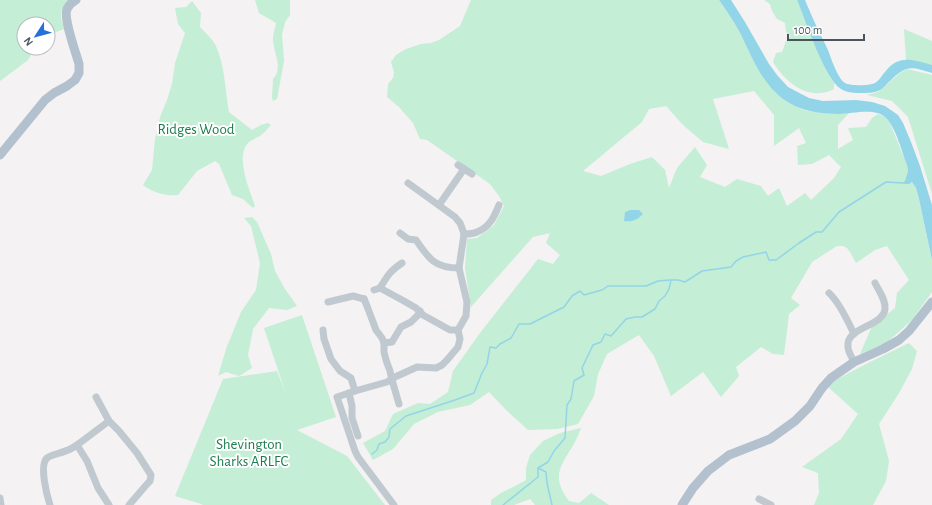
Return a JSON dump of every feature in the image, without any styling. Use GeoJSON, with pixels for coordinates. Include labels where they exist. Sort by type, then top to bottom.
{"type":"FeatureCollection","features":[{"type":"Feature","properties":{"kind":"main road"},"geometry":{"type":"LineString","coordinates":[[0,154],[45,100],[57,91],[71,84],[77,76],[79,64],[66,15],[69,5],[76,0]]}},
{"type":"Feature","properties":{"kind":"main road"},"geometry":{"type":"LineString","coordinates":[[682,505],[693,488],[708,471],[729,455],[770,438],[795,421],[810,406],[826,383],[837,373],[854,362],[899,340],[909,331],[932,302]]}},
{"type":"Feature","properties":{"kind":"street"},"geometry":{"type":"LineString","coordinates":[[439,205],[461,167],[472,174]]}},
{"type":"Feature","properties":{"kind":"street"},"geometry":{"type":"LineString","coordinates":[[394,505],[358,457],[337,397],[387,382],[417,367],[436,368],[442,365],[458,347],[460,339],[458,330],[466,316],[468,302],[459,268],[464,234],[460,223],[455,217],[408,183]]}},
{"type":"Feature","properties":{"kind":"street"},"geometry":{"type":"LineString","coordinates":[[464,234],[476,232],[491,222],[499,206]]}},
{"type":"Feature","properties":{"kind":"street"},"geometry":{"type":"LineString","coordinates":[[400,233],[408,239],[416,240],[419,251],[438,265],[450,268],[459,268]]}},
{"type":"Feature","properties":{"kind":"street"},"geometry":{"type":"LineString","coordinates":[[402,263],[388,274],[377,289],[404,301],[450,330],[458,330]]}},
{"type":"Feature","properties":{"kind":"street"},"geometry":{"type":"LineString","coordinates":[[854,362],[848,347],[848,340],[854,334],[884,314],[884,301],[875,283]]}},
{"type":"Feature","properties":{"kind":"street"},"geometry":{"type":"LineString","coordinates":[[829,293],[854,334]]}},
{"type":"Feature","properties":{"kind":"street"},"geometry":{"type":"LineString","coordinates":[[328,302],[354,296],[366,297],[367,306],[376,330],[384,343],[384,352],[399,404]]}},
{"type":"Feature","properties":{"kind":"street"},"geometry":{"type":"LineString","coordinates":[[384,343],[392,342],[401,327],[411,322],[420,312]]}},
{"type":"Feature","properties":{"kind":"street"},"geometry":{"type":"LineString","coordinates":[[323,330],[324,339],[331,359],[339,373],[350,378],[352,392],[352,418],[358,436]]}},
{"type":"Feature","properties":{"kind":"street"},"geometry":{"type":"LineString","coordinates":[[96,397],[109,421],[137,453],[151,476],[150,481],[129,505]]}},
{"type":"Feature","properties":{"kind":"street"},"geometry":{"type":"LineString","coordinates":[[50,505],[44,477],[45,461],[50,456],[77,445],[109,421]]}},
{"type":"Feature","properties":{"kind":"street"},"geometry":{"type":"LineString","coordinates":[[77,445],[87,461],[98,488],[109,505]]}},
{"type":"Feature","properties":{"kind":"street"},"geometry":{"type":"LineString","coordinates":[[0,498],[1,505]]}},
{"type":"Feature","properties":{"kind":"street"},"geometry":{"type":"LineString","coordinates":[[759,499],[771,505]]}},
{"type":"Feature","properties":{"kind":"green space"},"geometry":{"type":"Polygon","coordinates":[[[0,0],[71,0],[63,7],[61,12],[64,29],[56,32],[56,16],[16,16],[16,56],[30,56],[28,60],[0,81],[0,0]]]}},
{"type":"Feature","properties":{"kind":"green space"},"geometry":{"type":"Polygon","coordinates":[[[255,0],[290,0],[290,15],[285,22],[282,35],[284,61],[277,99],[273,101],[273,79],[278,70],[273,44],[276,23],[259,13],[255,0]]]}},
{"type":"Feature","properties":{"kind":"green space"},"geometry":{"type":"Polygon","coordinates":[[[471,0],[719,0],[737,27],[761,73],[769,85],[779,95],[791,104],[805,110],[822,113],[849,113],[838,125],[838,149],[853,140],[848,128],[866,127],[872,118],[878,114],[885,117],[890,123],[907,165],[908,171],[904,184],[912,182],[916,188],[919,199],[932,260],[932,292],[912,320],[885,344],[860,354],[872,326],[895,308],[897,293],[909,280],[887,246],[875,250],[856,263],[847,248],[837,246],[812,262],[791,298],[800,305],[789,314],[784,355],[773,354],[761,347],[736,367],[739,376],[721,397],[703,372],[671,396],[654,356],[639,335],[607,354],[598,374],[594,396],[578,424],[557,429],[528,430],[489,392],[470,405],[438,412],[414,424],[393,449],[373,460],[363,443],[385,431],[393,414],[418,403],[430,404],[448,392],[453,371],[480,333],[538,259],[553,264],[560,255],[546,243],[550,233],[533,237],[471,307],[465,268],[467,239],[477,238],[494,225],[504,206],[490,184],[427,140],[420,139],[413,123],[399,107],[387,97],[388,84],[393,78],[394,72],[391,62],[396,55],[406,49],[439,40],[460,26],[471,0]],[[754,91],[713,99],[729,149],[703,142],[683,125],[666,106],[649,109],[642,122],[583,171],[601,176],[652,157],[665,170],[669,188],[677,168],[695,147],[707,165],[700,177],[725,187],[737,179],[761,186],[768,196],[779,188],[787,206],[805,193],[811,200],[834,178],[841,167],[829,155],[812,164],[798,165],[797,146],[806,143],[799,128],[774,146],[774,115],[754,91]]]}},
{"type":"Feature","properties":{"kind":"green space"},"geometry":{"type":"Polygon","coordinates":[[[764,0],[797,0],[822,61],[834,83],[834,89],[816,93],[807,92],[791,83],[778,70],[773,62],[776,53],[782,52],[786,41],[791,36],[786,32],[785,23],[777,19],[770,4],[764,0]]]}},
{"type":"Feature","properties":{"kind":"green space","name":"Ridges Wood"},"geometry":{"type":"Polygon","coordinates":[[[192,1],[201,13],[200,27],[215,44],[221,60],[229,112],[252,130],[268,123],[271,125],[260,136],[249,142],[245,148],[243,156],[244,174],[255,206],[253,208],[243,199],[232,195],[219,164],[215,161],[197,171],[178,195],[159,193],[143,185],[152,170],[155,139],[160,117],[172,84],[175,63],[185,33],[178,24],[175,8],[186,7],[192,1]]]}},
{"type":"Feature","properties":{"kind":"green space"},"geometry":{"type":"Polygon","coordinates":[[[904,29],[932,41],[932,65],[906,60],[904,29]]]}},
{"type":"Feature","properties":{"kind":"green space"},"geometry":{"type":"Polygon","coordinates":[[[907,69],[932,75],[932,194],[908,117],[892,101],[867,95],[878,92],[900,73],[907,69]]]}},
{"type":"Feature","properties":{"kind":"green space"},"geometry":{"type":"Polygon","coordinates":[[[252,217],[257,222],[271,254],[275,271],[297,306],[287,310],[269,308],[253,329],[248,355],[252,368],[239,376],[226,372],[218,376],[226,349],[241,312],[256,290],[260,263],[251,226],[244,218],[252,217]]]}},
{"type":"Feature","properties":{"kind":"green space","name":"Shevington Sharks ARLFC"},"geometry":{"type":"Polygon","coordinates":[[[302,315],[336,417],[297,430],[347,456],[385,505],[203,505],[175,496],[223,379],[277,371],[286,394],[264,328],[302,315]]]}},
{"type":"Feature","properties":{"kind":"green space"},"geometry":{"type":"Polygon","coordinates":[[[909,343],[917,351],[912,369],[899,393],[879,424],[889,461],[886,481],[873,505],[814,505],[819,493],[818,473],[802,467],[841,439],[858,414],[826,385],[909,343]]]}},
{"type":"Feature","properties":{"kind":"green space"},"geometry":{"type":"Polygon","coordinates":[[[581,428],[562,465],[559,478],[560,485],[569,501],[579,503],[591,493],[609,505],[535,505],[530,499],[514,505],[491,505],[491,500],[526,480],[526,468],[530,455],[543,441],[560,433],[581,428]]]}},
{"type":"Feature","properties":{"kind":"water"},"geometry":{"type":"Polygon","coordinates":[[[719,0],[731,0],[769,64],[788,87],[809,98],[823,101],[856,100],[872,102],[885,106],[898,115],[911,142],[932,205],[932,260],[916,188],[912,182],[909,184],[904,184],[908,171],[907,165],[890,122],[886,118],[876,113],[864,112],[839,114],[817,112],[803,109],[783,99],[775,92],[763,77],[737,27],[719,0]]]}},
{"type":"Feature","properties":{"kind":"water"},"geometry":{"type":"Polygon","coordinates":[[[797,0],[805,0],[837,73],[845,83],[851,85],[868,85],[875,83],[890,66],[907,60],[919,61],[932,65],[932,73],[914,68],[906,69],[901,71],[883,88],[876,92],[857,93],[848,92],[841,89],[835,83],[822,62],[797,0]]]}},
{"type":"Feature","properties":{"kind":"water"},"geometry":{"type":"Polygon","coordinates":[[[630,210],[639,210],[643,214],[635,220],[624,221],[625,212],[630,210]]]}},
{"type":"Feature","properties":{"kind":"waterway"},"geometry":{"type":"LineString","coordinates":[[538,468],[548,462],[554,451],[565,438],[567,405],[571,399],[574,381],[584,375],[582,368],[593,345],[601,342],[605,334],[611,336],[626,319],[642,317],[655,309],[659,301],[665,296],[669,289],[671,280],[685,282],[702,271],[731,267],[736,261],[743,257],[766,252],[769,260],[776,260],[816,232],[822,232],[839,212],[886,182],[905,182]]}},
{"type":"Feature","properties":{"kind":"waterway"},"geometry":{"type":"LineString","coordinates":[[372,454],[377,450],[379,444],[385,442],[389,437],[390,429],[406,416],[474,393],[487,364],[490,347],[496,348],[511,338],[519,324],[530,324],[564,307],[572,296],[580,291],[584,295],[602,290],[608,286],[646,286],[658,281],[670,280]]}},
{"type":"Feature","properties":{"kind":"waterway"},"geometry":{"type":"LineString","coordinates":[[503,505],[538,477],[538,468],[546,472],[552,505]]}}]}
